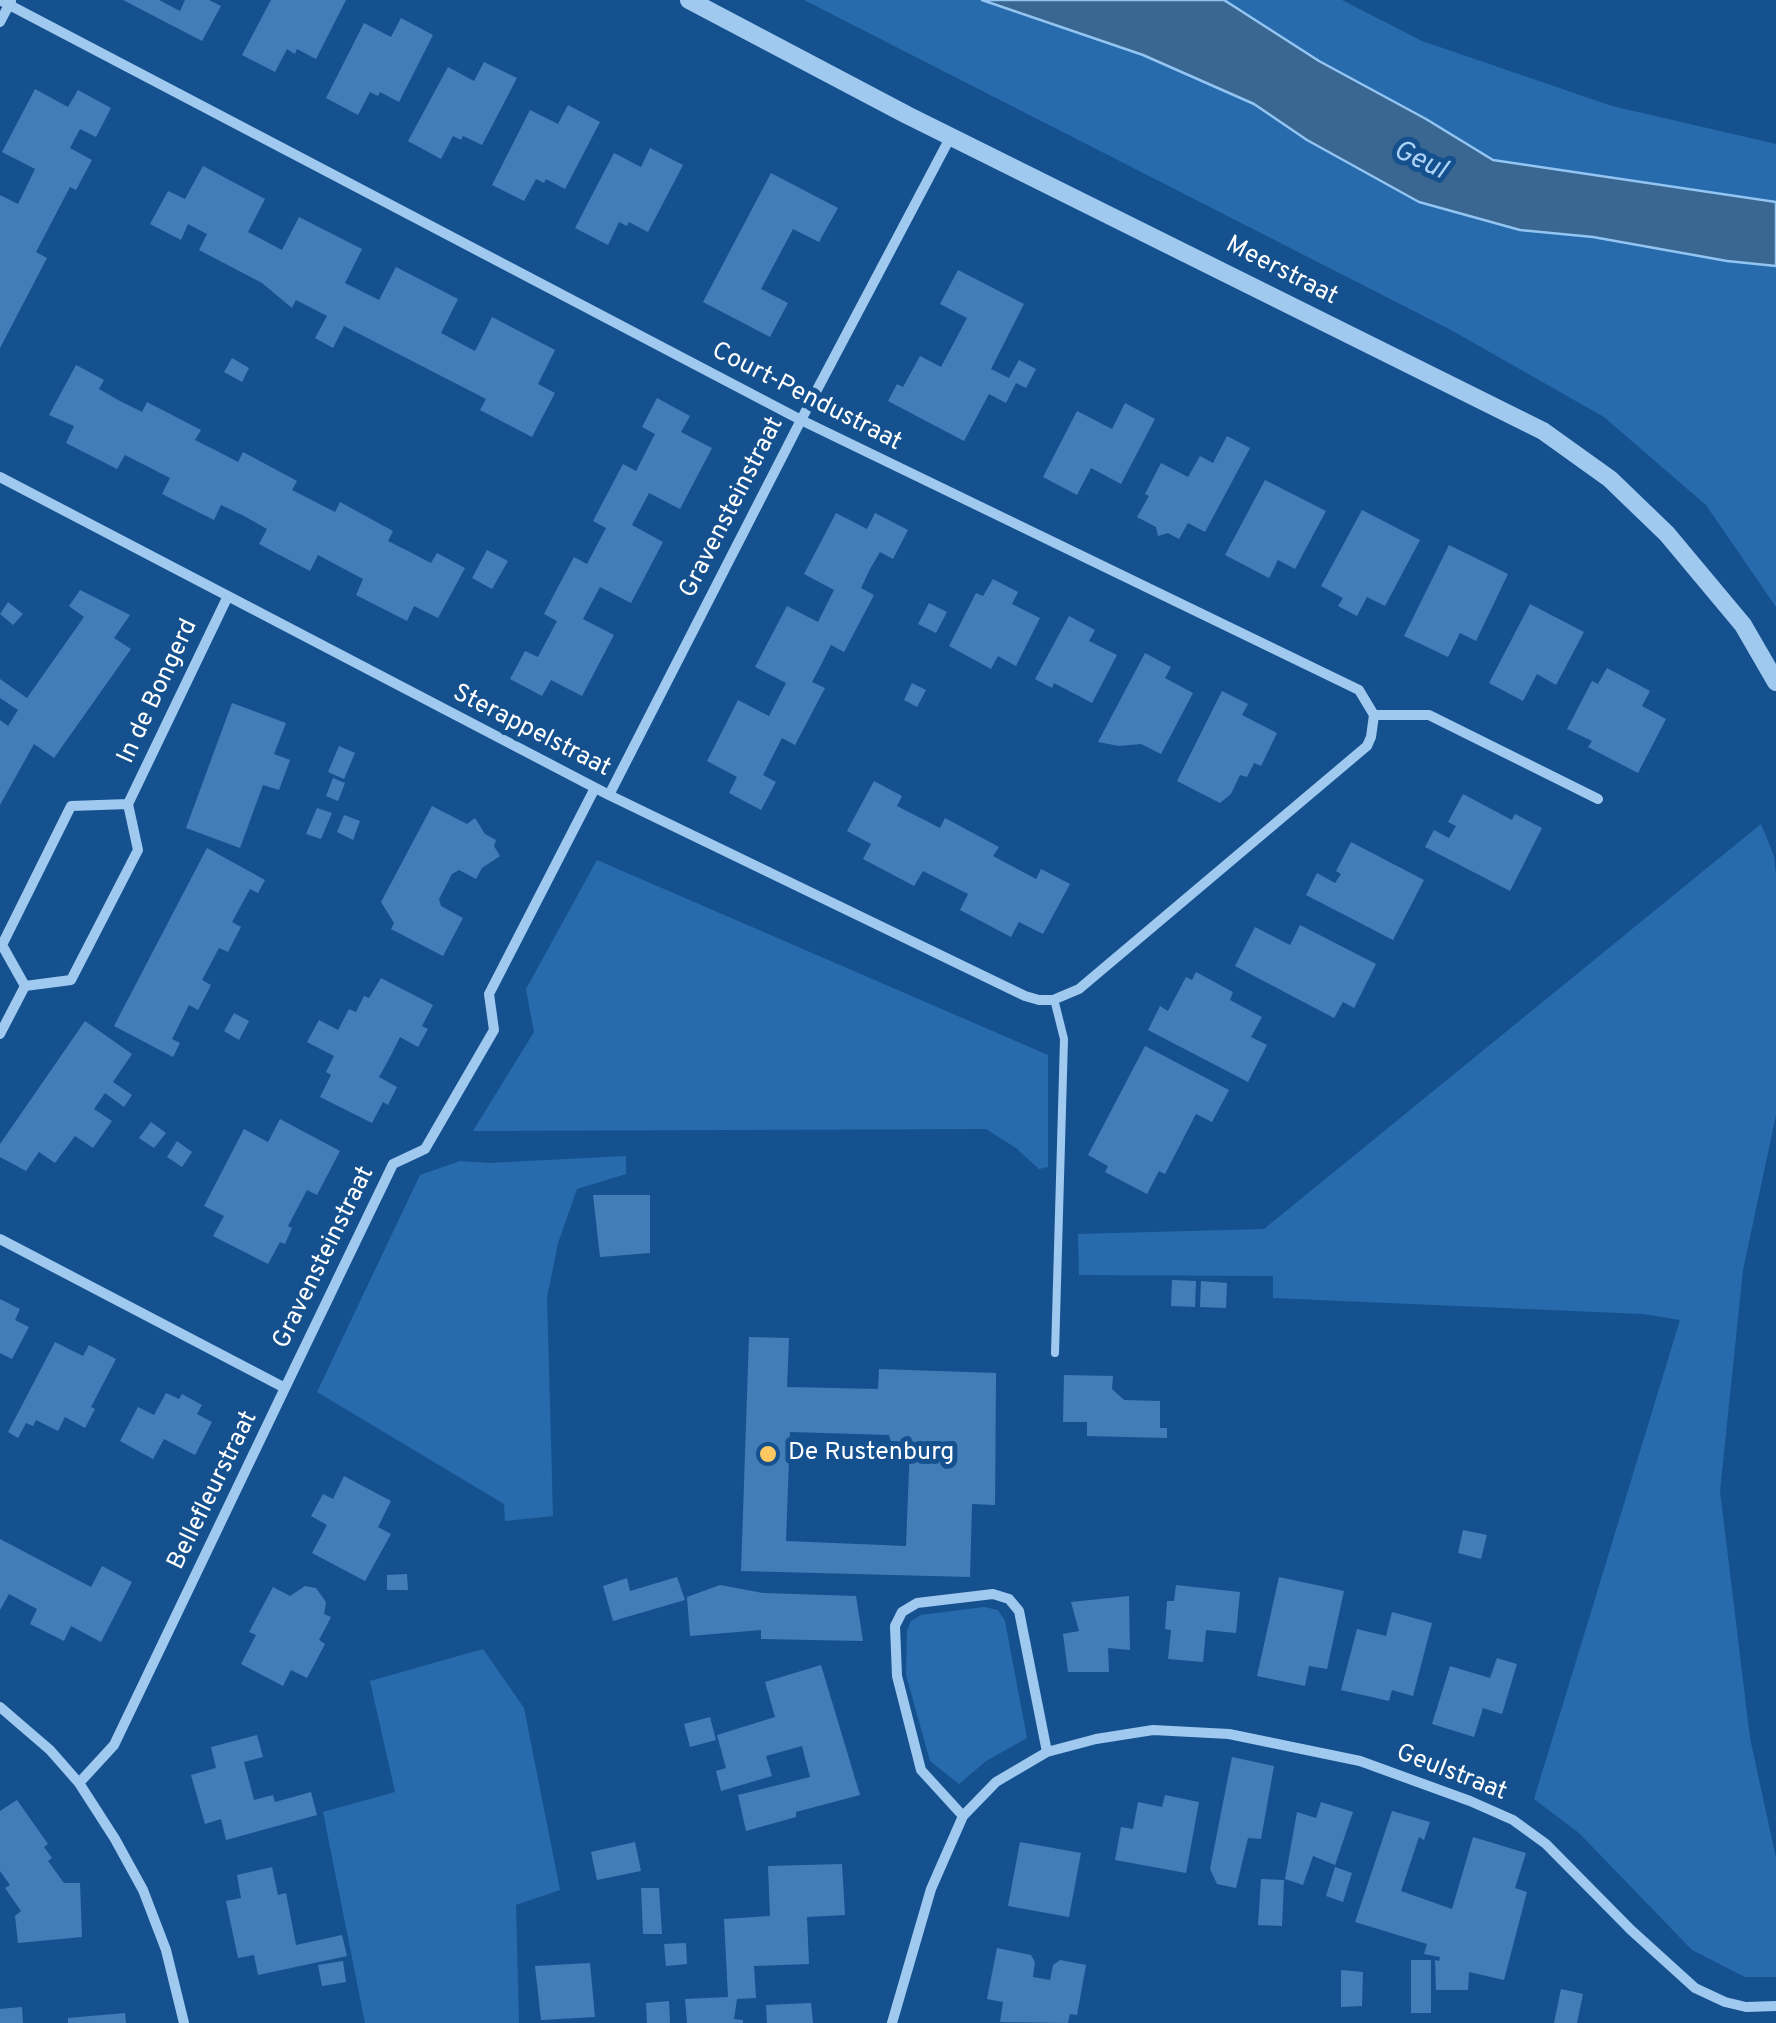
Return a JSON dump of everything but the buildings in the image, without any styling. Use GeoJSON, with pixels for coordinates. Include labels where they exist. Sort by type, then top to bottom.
{"type":"FeatureCollection","features":[{"type":"Feature","properties":{"kind":"street","name":"Meerstraat"},"geometry":{"type":"LineString","coordinates":[[688,0],[1543,432],[1610,479],[1667,534],[1742,626],[1776,682]]}},
{"type":"Feature","properties":{"kind":"street"},"geometry":{"type":"LineString","coordinates":[[0,22],[7,2]]}},
{"type":"Feature","properties":{"kind":"street","name":"Court-Pendustraat"},"geometry":{"type":"LineString","coordinates":[[7,2],[800,420],[1359,690],[1374,715]]}},
{"type":"Feature","properties":{"kind":"street","name":"Gravensteinstraat"},"geometry":{"type":"LineString","coordinates":[[609,795],[800,420],[952,135]]}},
{"type":"Feature","properties":{"kind":"street","name":"Sterappelstraat"},"geometry":{"type":"LineString","coordinates":[[0,477],[609,795],[1025,996],[1054,1000]]}},
{"type":"Feature","properties":{"kind":"street","name":"In de Bongerd"},"geometry":{"type":"LineString","coordinates":[[128,804],[72,806],[2,945],[25,986],[71,980],[138,850],[128,804],[227,598]]}},
{"type":"Feature","properties":{"kind":"street"},"geometry":{"type":"LineString","coordinates":[[1054,1000],[1079,989],[1366,746],[1372,737],[1374,715],[1429,715],[1598,799]]}},
{"type":"Feature","properties":{"kind":"street","name":"Gravensteinstraat"},"geometry":{"type":"LineString","coordinates":[[285,1388],[393,1164],[425,1148],[494,1030],[489,994],[595,788]]}},
{"type":"Feature","properties":{"kind":"street"},"geometry":{"type":"LineString","coordinates":[[0,1034],[25,986]]}},
{"type":"Feature","properties":{"kind":"street","name":"Bellefleurstraat"},"geometry":{"type":"LineString","coordinates":[[0,1239],[285,1388],[114,1745],[78,1783]]}},
{"type":"Feature","properties":{"kind":"street"},"geometry":{"type":"LineString","coordinates":[[963,1816],[921,1770],[897,1676],[895,1626],[902,1612],[936,1601],[993,1594],[1009,1598],[1019,1611],[1047,1752]]}},
{"type":"Feature","properties":{"kind":"street"},"geometry":{"type":"LineString","coordinates":[[0,1706],[50,1750],[78,1783],[143,1890],[166,1950],[184,2023]]}},
{"type":"Feature","properties":{"kind":"street","name":"Geulstraat"},"geometry":{"type":"LineString","coordinates":[[892,2023],[931,1889],[963,1816],[996,1782],[1047,1752],[1152,1730],[1229,1734],[1360,1761],[1470,1800],[1513,1820],[1546,1844],[1631,1930],[1696,1988],[1746,2008],[1776,2006]]}},
{"type":"Feature","properties":{"kind":"lane"},"geometry":{"type":"LineString","coordinates":[[1054,1000],[1064,1039],[1055,1353]]}},
{"type":"Feature","properties":{"kind":"shaded area"},"geometry":{"type":"Polygon","coordinates":[[[804,0],[982,0],[1143,55],[1255,104],[1307,140],[1419,202],[1520,230],[1593,237],[1776,266],[1776,607],[1706,505],[1604,417],[1451,330],[804,0]]]}},
{"type":"Feature","properties":{"kind":"shaded area"},"geometry":{"type":"Polygon","coordinates":[[[1224,0],[1342,0],[1422,41],[1612,106],[1776,144],[1776,202],[1493,160],[1319,61],[1224,0]]]}},
{"type":"Feature","properties":{"kind":"shaded area"},"geometry":{"type":"Polygon","coordinates":[[[1761,824],[1774,856],[1776,876],[1776,1115],[1743,1270],[1720,1491],[1750,1738],[1776,1858],[1776,1977],[1745,1977],[1692,1950],[1579,1833],[1534,1799],[1680,1320],[1643,1314],[1273,1298],[1273,1276],[1079,1275],[1078,1234],[1264,1229],[1761,824]]]}},
{"type":"Feature","properties":{"kind":"shaded area"},"geometry":{"type":"Polygon","coordinates":[[[597,860],[1048,1055],[1048,1167],[1039,1169],[986,1129],[473,1131],[534,1032],[526,989],[597,860]]]}},
{"type":"Feature","properties":{"kind":"shaded area"},"geometry":{"type":"Polygon","coordinates":[[[626,1156],[626,1174],[577,1189],[558,1243],[547,1297],[553,1516],[505,1521],[504,1504],[317,1392],[420,1175],[460,1161],[626,1156]]]}},
{"type":"Feature","properties":{"kind":"shaded area"},"geometry":{"type":"Polygon","coordinates":[[[984,1607],[998,1610],[1005,1621],[1027,1738],[986,1761],[959,1784],[930,1761],[906,1675],[907,1631],[911,1621],[921,1615],[984,1607]]]}},
{"type":"Feature","properties":{"kind":"shaded area"},"geometry":{"type":"Polygon","coordinates":[[[483,1649],[524,1708],[560,1890],[516,1905],[519,2023],[365,2023],[323,1812],[395,1792],[370,1681],[483,1649]]]}},
{"type":"Feature","properties":{"kind":"water","name":"Geul"},"geometry":{"type":"Polygon","coordinates":[[[982,0],[1224,0],[1319,61],[1493,160],[1776,202],[1776,266],[1593,237],[1520,230],[1419,202],[1307,140],[1254,104],[1143,55],[982,0]]]}},
{"type":"Feature","properties":{"kind":"place","name":"De Rustenburg"},"geometry":{"type":"Point","coordinates":[768,1454]}}]}
